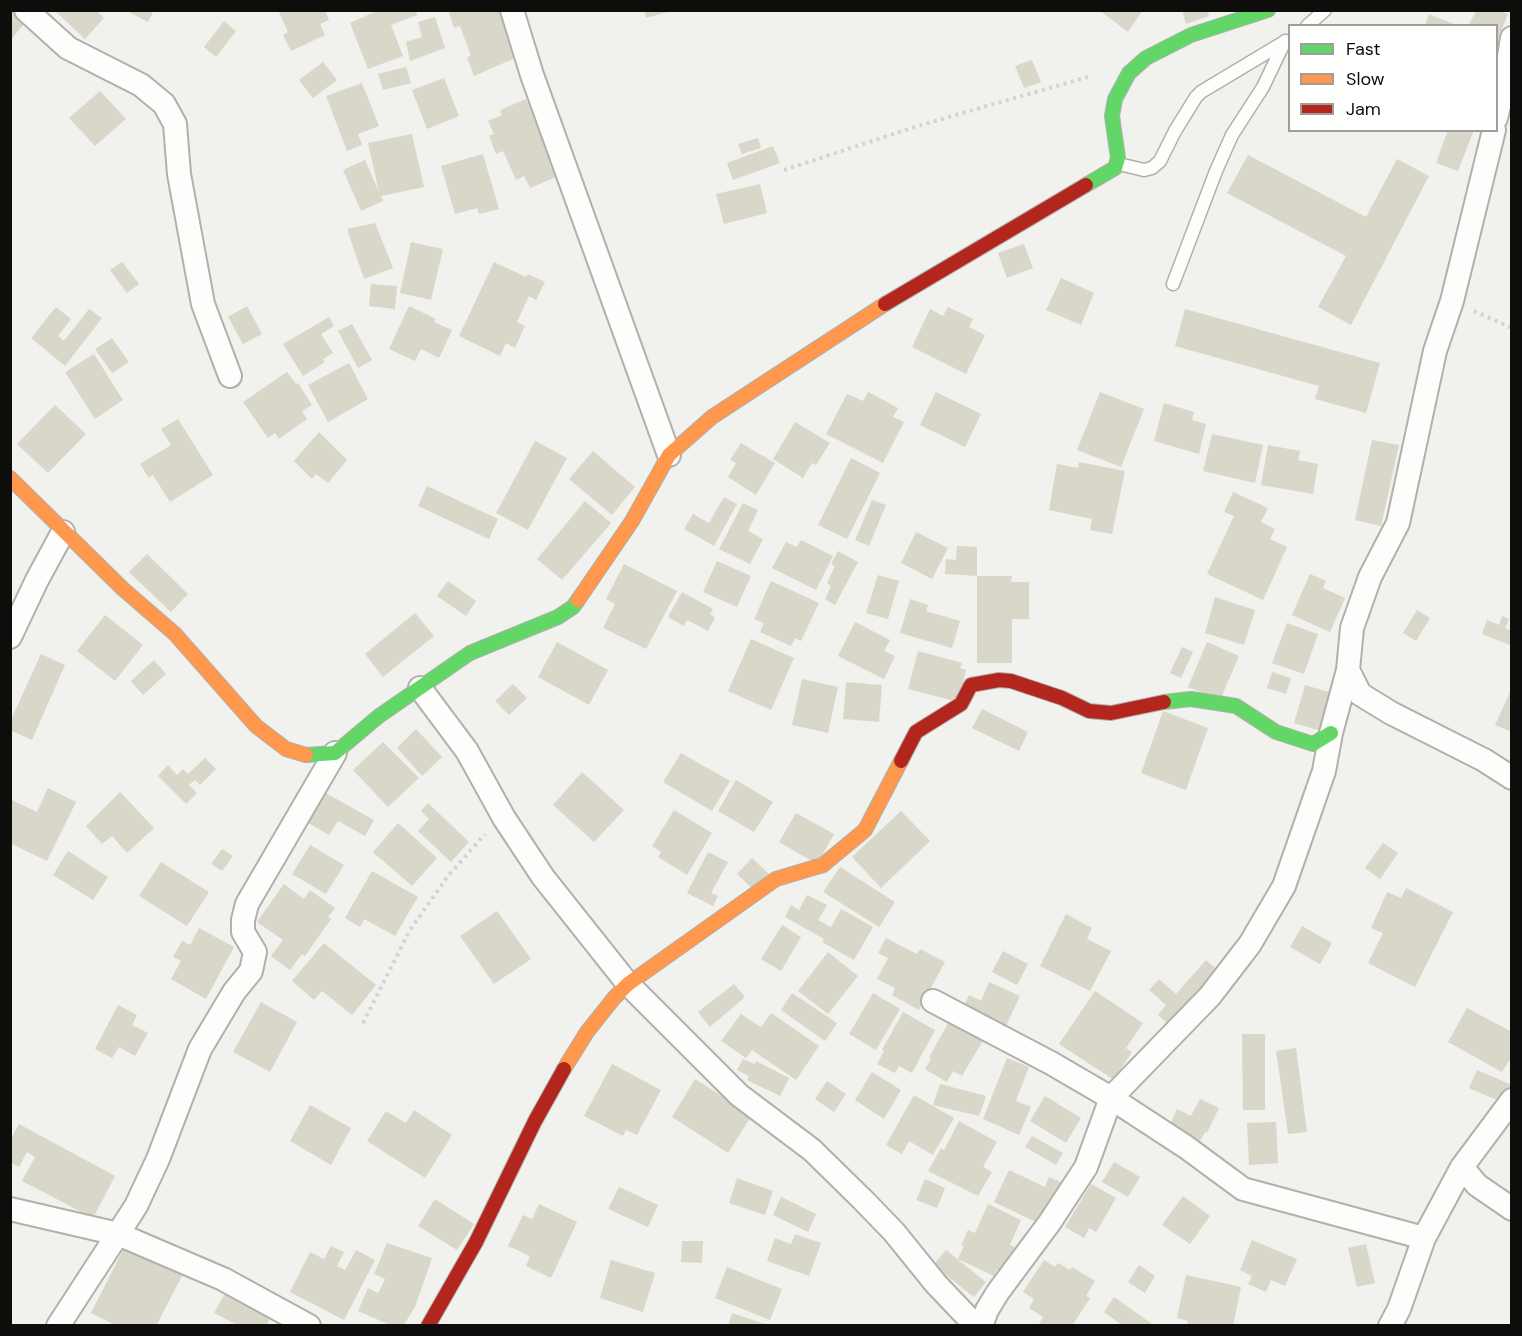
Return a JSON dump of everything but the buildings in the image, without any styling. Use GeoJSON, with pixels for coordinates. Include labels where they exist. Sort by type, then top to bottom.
{"type":"FeatureCollection","features":[{"type":"Feature","properties":{"kind":"street"},"geometry":{"type":"LineString","coordinates":[[26,10],[68,48],[141,85],[164,104],[175,124],[179,174],[204,304],[230,376]]}},
{"type":"Feature","properties":{"kind":"street"},"geometry":{"type":"LineString","coordinates":[[512,10],[532,75],[669,455]]}},
{"type":"Feature","properties":{"kind":"street"},"geometry":{"type":"LineString","coordinates":[[58,1326],[136,1206],[158,1159],[200,1049],[234,992],[251,971],[255,952],[243,932],[247,904],[335,753],[379,716],[470,653],[558,617],[573,607],[632,521],[669,455],[712,417],[852,326],[1115,168],[1118,164],[1112,116],[1115,99],[1129,73],[1146,58],[1191,35],[1268,10]]}},
{"type":"Feature","properties":{"kind":"street"},"geometry":{"type":"LineString","coordinates":[[1498,113],[1512,38]]}},
{"type":"Feature","properties":{"kind":"street"},"geometry":{"type":"LineString","coordinates":[[981,1326],[987,1310],[1086,1167],[1111,1098],[1210,996],[1250,944],[1284,886],[1324,771],[1331,733],[1348,670],[1352,628],[1370,577],[1398,523],[1435,351],[1452,302],[1494,132]]}},
{"type":"Feature","properties":{"kind":"street"},"geometry":{"type":"LineString","coordinates":[[10,478],[123,589],[175,634],[256,726],[286,749],[306,755],[335,753]]}},
{"type":"Feature","properties":{"kind":"street"},"geometry":{"type":"LineString","coordinates":[[10,637],[36,580],[63,532]]}},
{"type":"Feature","properties":{"kind":"street"},"geometry":{"type":"LineString","coordinates":[[1348,670],[1360,694],[1391,713],[1484,759],[1512,778]]}},
{"type":"Feature","properties":{"kind":"street"},"geometry":{"type":"LineString","coordinates":[[428,1326],[476,1242],[558,1079],[587,1032],[614,998],[628,984],[776,879],[824,865],[865,830],[916,732],[961,704],[971,685],[999,680],[1011,681],[1062,698],[1089,711],[1111,713],[1191,699],[1236,706],[1276,732],[1313,744],[1331,733]]}},
{"type":"Feature","properties":{"kind":"street"},"geometry":{"type":"LineString","coordinates":[[420,688],[468,751],[504,818],[543,877],[628,984],[738,1095],[812,1150],[863,1200],[976,1326]]}},
{"type":"Feature","properties":{"kind":"street"},"geometry":{"type":"LineString","coordinates":[[933,1001],[1051,1063],[1111,1098],[1186,1147],[1243,1189],[1424,1238]]}},
{"type":"Feature","properties":{"kind":"street"},"geometry":{"type":"LineString","coordinates":[[1390,1326],[1399,1309],[1424,1238],[1462,1167],[1512,1100]]}},
{"type":"Feature","properties":{"kind":"street"},"geometry":{"type":"LineString","coordinates":[[1462,1167],[1477,1185],[1512,1209]]}},
{"type":"Feature","properties":{"kind":"street"},"geometry":{"type":"LineString","coordinates":[[10,1209],[117,1234],[223,1278],[309,1326]]}},
{"type":"Feature","properties":{"kind":"lane"},"geometry":{"type":"LineString","coordinates":[[1309,24],[1325,10]]}},
{"type":"Feature","properties":{"kind":"lane"},"geometry":{"type":"LineString","coordinates":[[1118,164],[1144,170],[1152,168],[1160,161],[1179,123],[1196,97],[1287,40]]}},
{"type":"Feature","properties":{"kind":"lane"},"geometry":{"type":"LineString","coordinates":[[1173,284],[1232,135],[1263,87],[1287,40]]}},
{"type":"Feature","properties":{"kind":"path"},"geometry":{"type":"LineString","coordinates":[[784,170],[921,125],[1098,74]]}},
{"type":"Feature","properties":{"kind":"path"},"geometry":{"type":"LineString","coordinates":[[1452,302],[1512,328]]}},
{"type":"Feature","properties":{"kind":"path"},"geometry":{"type":"LineString","coordinates":[[363,1023],[410,930],[448,876],[482,837],[504,818]]}},
{"type":"Feature","properties":{"kind":"traffic: fast"},"geometry":{"type":"LineString","coordinates":[[1086,185],[1115,168],[1118,158],[1112,116],[1115,99],[1129,73],[1146,58],[1191,35],[1268,10]]}},
{"type":"Feature","properties":{"kind":"traffic: fast"},"geometry":{"type":"LineString","coordinates":[[306,755],[335,753],[379,716],[470,653],[558,617],[573,607],[578,600]]}},
{"type":"Feature","properties":{"kind":"traffic: fast"},"geometry":{"type":"LineString","coordinates":[[1164,702],[1191,699],[1236,706],[1276,732],[1313,744],[1331,733]]}},
{"type":"Feature","properties":{"kind":"traffic: slow"},"geometry":{"type":"LineString","coordinates":[[578,600],[632,521],[669,455],[712,417],[885,304]]}},
{"type":"Feature","properties":{"kind":"traffic: slow"},"geometry":{"type":"LineString","coordinates":[[10,478],[123,589],[175,634],[256,726],[286,749],[306,755]]}},
{"type":"Feature","properties":{"kind":"traffic: slow"},"geometry":{"type":"LineString","coordinates":[[564,1069],[587,1032],[628,984],[776,879],[823,865],[865,830],[901,761]]}},
{"type":"Feature","properties":{"kind":"traffic: jam"},"geometry":{"type":"LineString","coordinates":[[885,304],[1086,185]]}},
{"type":"Feature","properties":{"kind":"traffic: jam"},"geometry":{"type":"LineString","coordinates":[[901,761],[916,732],[961,704],[971,685],[999,680],[1011,681],[1062,698],[1089,711],[1111,713],[1164,702]]}},
{"type":"Feature","properties":{"kind":"traffic: jam"},"geometry":{"type":"LineString","coordinates":[[428,1326],[476,1242],[535,1121],[564,1069]]}}]}
